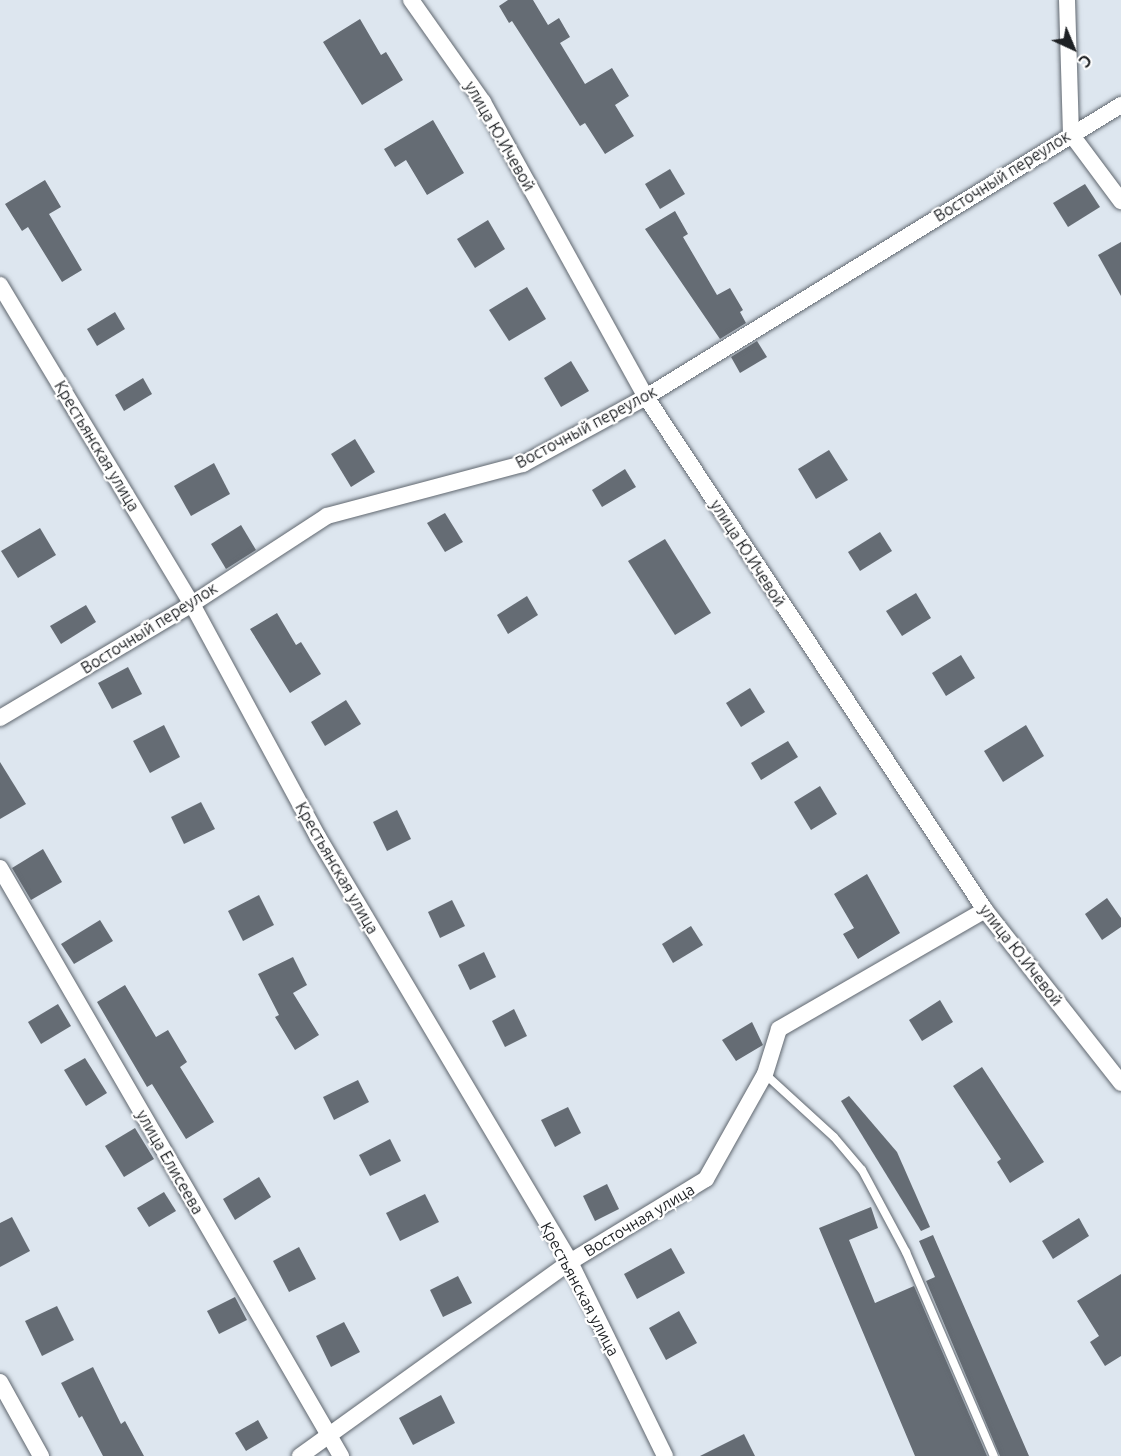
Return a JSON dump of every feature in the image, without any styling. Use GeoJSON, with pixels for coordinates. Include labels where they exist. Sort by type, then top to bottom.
{"type":"FeatureCollection","features":[{"type":"Feature","properties":{"kind":"street","name":"улица Ю.Ичевой"},"geometry":{"type":"LineString","coordinates":[[411,0],[483,102],[646,397],[986,910],[1121,1083]]}},
{"type":"Feature","properties":{"kind":"street"},"geometry":{"type":"LineString","coordinates":[[1067,0],[1071,134],[1121,201]]}},
{"type":"Feature","properties":{"kind":"street","name":"Восточный переулок"},"geometry":{"type":"LineString","coordinates":[[0,718],[192,604],[327,516],[523,464],[646,397],[1121,105]]}},
{"type":"Feature","properties":{"kind":"street","name":"Крестьянская улица"},"geometry":{"type":"LineString","coordinates":[[0,285],[192,604],[318,837],[570,1262],[665,1456]]}},
{"type":"Feature","properties":{"kind":"street","name":"улица Елисеева"},"geometry":{"type":"LineString","coordinates":[[0,868],[341,1456]]}},
{"type":"Feature","properties":{"kind":"street","name":"Восточная улица"},"geometry":{"type":"LineString","coordinates":[[300,1456],[330,1438],[570,1262],[706,1179],[765,1074],[779,1029],[986,910]]}},
{"type":"Feature","properties":{"kind":"street"},"geometry":{"type":"LineString","coordinates":[[0,1382],[42,1456]]}},
{"type":"Feature","properties":{"kind":"lane"},"geometry":{"type":"LineString","coordinates":[[765,1074],[834,1137],[862,1170],[906,1252],[994,1456]]}},
{"type":"Feature","properties":{"kind":"building"},"geometry":{"type":"Polygon","coordinates":[[[508,0],[533,0],[548,25],[559,18],[570,37],[560,43],[585,84],[612,68],[629,96],[615,105],[634,136],[605,154],[585,123],[580,126],[512,21],[509,23],[499,6],[508,0]]]}},
{"type":"Feature","properties":{"kind":"building"},"geometry":{"type":"Polygon","coordinates":[[[360,19],[381,55],[386,52],[403,80],[362,105],[323,42],[360,19]]]}},
{"type":"Feature","properties":{"kind":"building"},"geometry":{"type":"Polygon","coordinates":[[[433,120],[464,173],[427,195],[406,160],[395,167],[384,149],[433,120]]]}},
{"type":"Feature","properties":{"kind":"building"},"geometry":{"type":"Polygon","coordinates":[[[670,169],[685,194],[660,209],[645,184],[670,169]]]}},
{"type":"Feature","properties":{"kind":"building"},"geometry":{"type":"Polygon","coordinates":[[[45,180],[61,207],[49,214],[82,270],[62,282],[28,227],[22,231],[5,204],[45,180]]]}},
{"type":"Feature","properties":{"kind":"building"},"geometry":{"type":"Polygon","coordinates":[[[1085,184],[1100,207],[1068,227],[1053,203],[1085,184]]]}},
{"type":"Feature","properties":{"kind":"building"},"geometry":{"type":"Polygon","coordinates":[[[675,211],[688,234],[683,237],[717,295],[730,288],[743,310],[740,312],[746,323],[720,339],[645,229],[675,211]]]}},
{"type":"Feature","properties":{"kind":"building"},"geometry":{"type":"Polygon","coordinates":[[[488,220],[505,249],[475,268],[457,239],[488,220]]]}},
{"type":"Feature","properties":{"kind":"building"},"geometry":{"type":"Polygon","coordinates":[[[1121,242],[1121,296],[1098,255],[1121,242]]]}},
{"type":"Feature","properties":{"kind":"building"},"geometry":{"type":"Polygon","coordinates":[[[527,287],[546,319],[509,341],[489,310],[527,287]]]}},
{"type":"Feature","properties":{"kind":"building"},"geometry":{"type":"Polygon","coordinates":[[[115,312],[125,329],[97,346],[87,329],[115,312]]]}},
{"type":"Feature","properties":{"kind":"building"},"geometry":{"type":"Polygon","coordinates":[[[757,341],[767,357],[740,373],[731,357],[757,341]]]}},
{"type":"Feature","properties":{"kind":"building"},"geometry":{"type":"Polygon","coordinates":[[[571,361],[589,391],[561,407],[544,378],[571,361]]]}},
{"type":"Feature","properties":{"kind":"building"},"geometry":{"type":"Polygon","coordinates":[[[143,378],[152,394],[124,411],[115,395],[143,378]]]}},
{"type":"Feature","properties":{"kind":"building"},"geometry":{"type":"Polygon","coordinates":[[[355,439],[375,472],[351,487],[331,454],[355,439]]]}},
{"type":"Feature","properties":{"kind":"building"},"geometry":{"type":"Polygon","coordinates":[[[829,450],[848,480],[816,499],[798,469],[829,450]]]}},
{"type":"Feature","properties":{"kind":"building"},"geometry":{"type":"Polygon","coordinates":[[[214,463],[230,494],[191,516],[174,486],[214,463]]]}},
{"type":"Feature","properties":{"kind":"building"},"geometry":{"type":"Polygon","coordinates":[[[625,469],[636,487],[602,507],[592,490],[625,469]]]}},
{"type":"Feature","properties":{"kind":"building"},"geometry":{"type":"Polygon","coordinates":[[[445,513],[463,542],[445,552],[427,523],[445,513]]]}},
{"type":"Feature","properties":{"kind":"building"},"geometry":{"type":"Polygon","coordinates":[[[241,525],[256,550],[226,569],[211,544],[241,525]]]}},
{"type":"Feature","properties":{"kind":"building"},"geometry":{"type":"Polygon","coordinates":[[[40,528],[56,555],[18,578],[1,551],[40,528]]]}},
{"type":"Feature","properties":{"kind":"building"},"geometry":{"type":"Polygon","coordinates":[[[880,532],[892,551],[860,571],[848,552],[880,532]]]}},
{"type":"Feature","properties":{"kind":"building"},"geometry":{"type":"Polygon","coordinates":[[[665,539],[711,613],[675,635],[628,561],[665,539]]]}},
{"type":"Feature","properties":{"kind":"building"},"geometry":{"type":"Polygon","coordinates":[[[916,593],[931,618],[902,636],[886,611],[916,593]]]}},
{"type":"Feature","properties":{"kind":"building"},"geometry":{"type":"Polygon","coordinates":[[[527,596],[538,615],[508,634],[497,615],[527,596]]]}},
{"type":"Feature","properties":{"kind":"building"},"geometry":{"type":"Polygon","coordinates":[[[86,605],[96,622],[61,644],[50,626],[86,605]]]}},
{"type":"Feature","properties":{"kind":"building"},"geometry":{"type":"Polygon","coordinates":[[[277,613],[296,645],[301,642],[321,674],[290,693],[250,629],[277,613]]]}},
{"type":"Feature","properties":{"kind":"building"},"geometry":{"type":"Polygon","coordinates":[[[961,655],[975,678],[946,696],[932,673],[961,655]]]}},
{"type":"Feature","properties":{"kind":"building"},"geometry":{"type":"Polygon","coordinates":[[[128,667],[142,694],[112,709],[98,683],[128,667]]]}},
{"type":"Feature","properties":{"kind":"building"},"geometry":{"type":"Polygon","coordinates":[[[750,688],[765,712],[741,727],[726,703],[750,688]]]}},
{"type":"Feature","properties":{"kind":"building"},"geometry":{"type":"Polygon","coordinates":[[[346,700],[361,724],[325,746],[311,722],[346,700]]]}},
{"type":"Feature","properties":{"kind":"building"},"geometry":{"type":"Polygon","coordinates":[[[164,725],[180,757],[150,773],[133,741],[164,725]]]}},
{"type":"Feature","properties":{"kind":"building"},"geometry":{"type":"Polygon","coordinates":[[[1026,725],[1044,756],[1003,782],[984,751],[1026,725]]]}},
{"type":"Feature","properties":{"kind":"building"},"geometry":{"type":"Polygon","coordinates":[[[788,741],[798,757],[761,780],[751,763],[788,741]]]}},
{"type":"Feature","properties":{"kind":"building"},"geometry":{"type":"Polygon","coordinates":[[[0,762],[26,804],[0,819],[0,762]]]}},
{"type":"Feature","properties":{"kind":"building"},"geometry":{"type":"Polygon","coordinates":[[[820,786],[837,814],[811,830],[794,802],[820,786]]]}},
{"type":"Feature","properties":{"kind":"building"},"geometry":{"type":"Polygon","coordinates":[[[201,802],[215,829],[184,844],[171,817],[201,802]]]}},
{"type":"Feature","properties":{"kind":"building"},"geometry":{"type":"Polygon","coordinates":[[[397,810],[411,839],[387,851],[373,822],[397,810]]]}},
{"type":"Feature","properties":{"kind":"building"},"geometry":{"type":"Polygon","coordinates":[[[43,849],[62,882],[31,900],[12,868],[43,849]]]}},
{"type":"Feature","properties":{"kind":"building"},"geometry":{"type":"Polygon","coordinates":[[[867,874],[900,933],[858,959],[843,934],[854,928],[834,894],[867,874]]]}},
{"type":"Feature","properties":{"kind":"building"},"geometry":{"type":"Polygon","coordinates":[[[259,895],[274,925],[243,941],[228,911],[259,895]]]}},
{"type":"Feature","properties":{"kind":"building"},"geometry":{"type":"Polygon","coordinates":[[[1107,898],[1121,918],[1121,927],[1102,940],[1085,914],[1107,898]]]}},
{"type":"Feature","properties":{"kind":"building"},"geometry":{"type":"Polygon","coordinates":[[[452,900],[465,926],[440,938],[428,912],[452,900]]]}},
{"type":"Feature","properties":{"kind":"building"},"geometry":{"type":"Polygon","coordinates":[[[100,920],[113,941],[74,964],[61,944],[100,920]]]}},
{"type":"Feature","properties":{"kind":"building"},"geometry":{"type":"Polygon","coordinates":[[[691,926],[703,945],[673,963],[662,944],[691,926]]]}},
{"type":"Feature","properties":{"kind":"building"},"geometry":{"type":"Polygon","coordinates":[[[484,952],[496,977],[470,990],[458,965],[484,952]]]}},
{"type":"Feature","properties":{"kind":"building"},"geometry":{"type":"Polygon","coordinates":[[[293,957],[307,985],[293,993],[319,1035],[295,1050],[275,1017],[279,1015],[258,974],[293,957]]]}},
{"type":"Feature","properties":{"kind":"building"},"geometry":{"type":"Polygon","coordinates":[[[125,985],[156,1037],[168,1030],[187,1062],[180,1067],[214,1122],[186,1139],[152,1084],[147,1087],[97,1002],[125,985]]]}},
{"type":"Feature","properties":{"kind":"building"},"geometry":{"type":"Polygon","coordinates":[[[940,1000],[953,1022],[922,1041],[909,1020],[940,1000]]]}},
{"type":"Feature","properties":{"kind":"building"},"geometry":{"type":"Polygon","coordinates":[[[58,1004],[71,1026],[41,1044],[28,1022],[58,1004]]]}},
{"type":"Feature","properties":{"kind":"building"},"geometry":{"type":"Polygon","coordinates":[[[514,1009],[527,1036],[505,1047],[492,1021],[514,1009]]]}},
{"type":"Feature","properties":{"kind":"building"},"geometry":{"type":"Polygon","coordinates":[[[752,1022],[763,1045],[736,1061],[722,1040],[752,1022]]]}},
{"type":"Feature","properties":{"kind":"building"},"geometry":{"type":"Polygon","coordinates":[[[85,1058],[107,1093],[86,1106],[64,1070],[85,1058]]]}},
{"type":"Feature","properties":{"kind":"building"},"geometry":{"type":"Polygon","coordinates":[[[982,1067],[1044,1162],[1010,1183],[997,1162],[1001,1159],[953,1086],[982,1067]]]}},
{"type":"Feature","properties":{"kind":"building"},"geometry":{"type":"Polygon","coordinates":[[[358,1080],[369,1102],[334,1120],[323,1097],[358,1080]]]}},
{"type":"Feature","properties":{"kind":"building"},"geometry":{"type":"Polygon","coordinates":[[[849,1096],[897,1152],[930,1227],[921,1231],[841,1101],[849,1096]]]}},
{"type":"Feature","properties":{"kind":"building"},"geometry":{"type":"Polygon","coordinates":[[[568,1107],[581,1133],[555,1147],[541,1120],[568,1107]]]}},
{"type":"Feature","properties":{"kind":"building"},"geometry":{"type":"Polygon","coordinates":[[[135,1128],[154,1159],[124,1177],[105,1146],[135,1128]]]}},
{"type":"Feature","properties":{"kind":"building"},"geometry":{"type":"Polygon","coordinates":[[[390,1139],[401,1161],[370,1176],[359,1155],[390,1139]]]}},
{"type":"Feature","properties":{"kind":"building"},"geometry":{"type":"Polygon","coordinates":[[[259,1177],[271,1197],[235,1220],[223,1199],[259,1177]]]}},
{"type":"Feature","properties":{"kind":"building"},"geometry":{"type":"Polygon","coordinates":[[[607,1184],[619,1209],[595,1221],[583,1196],[607,1184]]]}},
{"type":"Feature","properties":{"kind":"building"},"geometry":{"type":"Polygon","coordinates":[[[164,1192],[176,1211],[149,1227],[137,1208],[164,1192]]]}},
{"type":"Feature","properties":{"kind":"building"},"geometry":{"type":"Polygon","coordinates":[[[425,1194],[439,1222],[400,1241],[386,1213],[425,1194]]]}},
{"type":"Feature","properties":{"kind":"building"},"geometry":{"type":"Polygon","coordinates":[[[871,1207],[878,1228],[849,1240],[875,1303],[914,1286],[987,1456],[915,1456],[819,1228],[871,1207]]]}},
{"type":"Feature","properties":{"kind":"building"},"geometry":{"type":"Polygon","coordinates":[[[12,1217],[30,1251],[0,1267],[0,1223],[12,1217]]]}},
{"type":"Feature","properties":{"kind":"building"},"geometry":{"type":"Polygon","coordinates":[[[1079,1218],[1089,1236],[1053,1259],[1042,1241],[1079,1218]]]}},
{"type":"Feature","properties":{"kind":"building"},"geometry":{"type":"Polygon","coordinates":[[[933,1235],[1029,1456],[1000,1456],[926,1281],[935,1277],[919,1241],[933,1235]]]}},
{"type":"Feature","properties":{"kind":"building"},"geometry":{"type":"Polygon","coordinates":[[[299,1247],[316,1279],[289,1292],[273,1261],[299,1247]]]}},
{"type":"Feature","properties":{"kind":"building"},"geometry":{"type":"Polygon","coordinates":[[[671,1248],[685,1273],[637,1299],[624,1274],[671,1248]]]}},
{"type":"Feature","properties":{"kind":"building"},"geometry":{"type":"Polygon","coordinates":[[[1121,1274],[1121,1356],[1105,1366],[1090,1342],[1099,1336],[1077,1301],[1121,1274]]]}},
{"type":"Feature","properties":{"kind":"building"},"geometry":{"type":"Polygon","coordinates":[[[458,1276],[472,1303],[443,1317],[430,1290],[458,1276]]]}},
{"type":"Feature","properties":{"kind":"building"},"geometry":{"type":"Polygon","coordinates":[[[235,1297],[247,1320],[219,1334],[207,1311],[235,1297]]]}},
{"type":"Feature","properties":{"kind":"building"},"geometry":{"type":"Polygon","coordinates":[[[57,1306],[74,1340],[42,1356],[25,1321],[57,1306]]]}},
{"type":"Feature","properties":{"kind":"building"},"geometry":{"type":"Polygon","coordinates":[[[679,1311],[697,1343],[666,1360],[649,1328],[679,1311]]]}},
{"type":"Feature","properties":{"kind":"building"},"geometry":{"type":"Polygon","coordinates":[[[344,1322],[360,1352],[331,1367],[316,1336],[344,1322]]]}},
{"type":"Feature","properties":{"kind":"building"},"geometry":{"type":"Polygon","coordinates":[[[93,1367],[121,1424],[125,1421],[144,1456],[103,1456],[82,1416],[79,1418],[61,1383],[93,1367]]]}},
{"type":"Feature","properties":{"kind":"building"},"geometry":{"type":"Polygon","coordinates":[[[441,1395],[455,1423],[413,1445],[399,1418],[441,1395]]]}},
{"type":"Feature","properties":{"kind":"building"},"geometry":{"type":"Polygon","coordinates":[[[258,1420],[268,1438],[246,1451],[235,1433],[258,1420]]]}},
{"type":"Feature","properties":{"kind":"building"},"geometry":{"type":"Polygon","coordinates":[[[744,1434],[755,1456],[700,1456],[744,1434]]]}}]}
